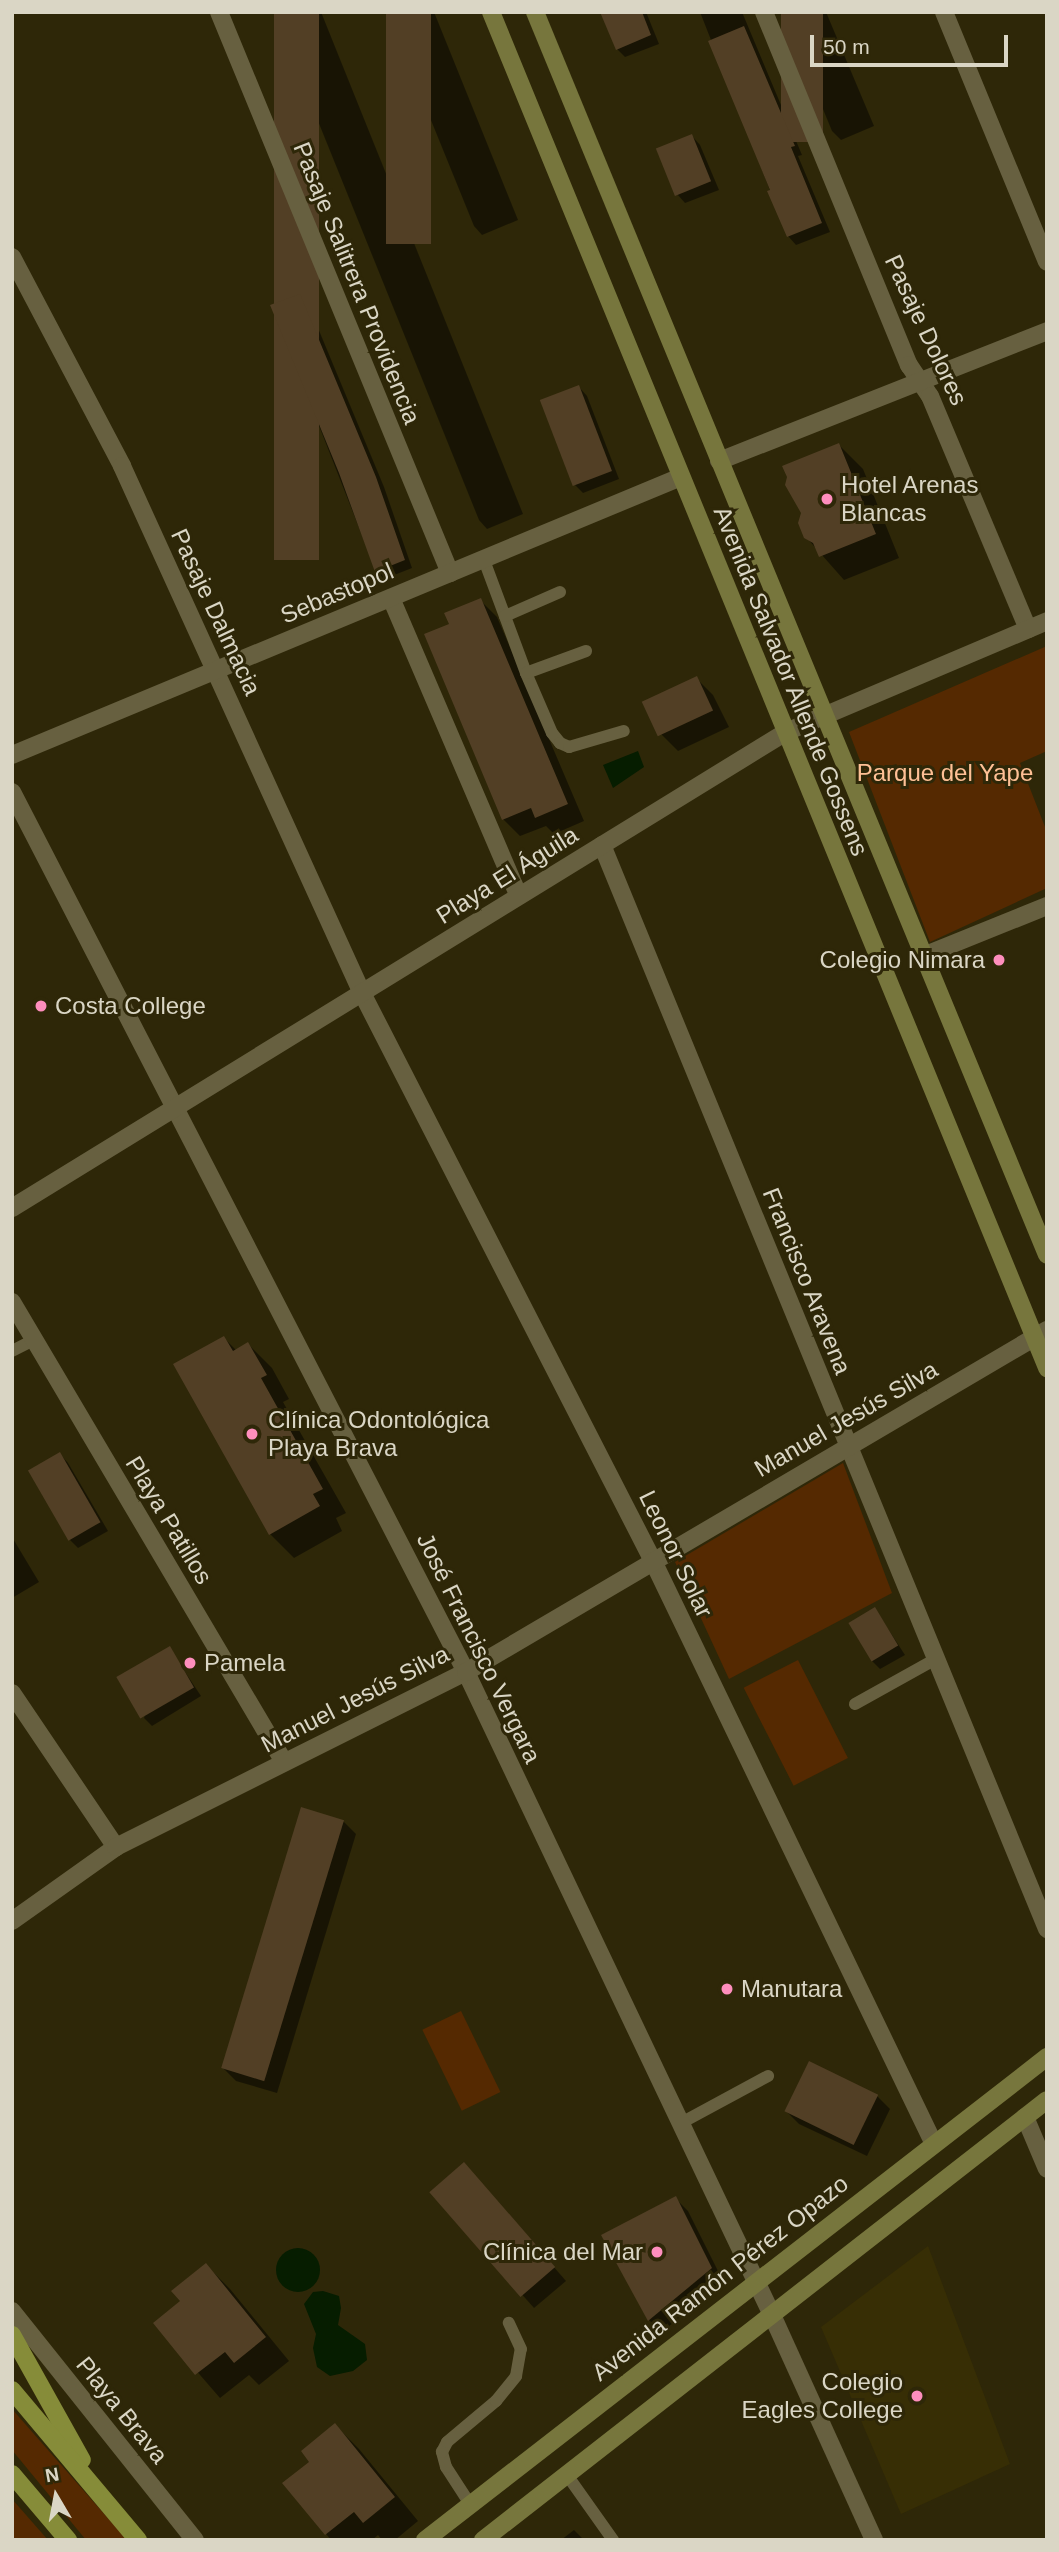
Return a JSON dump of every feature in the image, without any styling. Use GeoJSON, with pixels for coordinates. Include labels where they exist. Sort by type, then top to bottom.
{"type":"FeatureCollection","features":[{"type":"Feature","properties":{"kind":"main road","name":"Avenida Salvador Allende Gossens"},"geometry":{"type":"LineString","coordinates":[[491,12],[786,732],[1040,1334],[1047,1368]]}},
{"type":"Feature","properties":{"kind":"main road","name":"Avenida Salvador Allende Gossens"},"geometry":{"type":"LineString","coordinates":[[535,12],[1047,1255]]}},
{"type":"Feature","properties":{"kind":"main road","name":"Avenida Ramón Pérez Opazo"},"geometry":{"type":"LineString","coordinates":[[425,2540],[1047,2057]]}},
{"type":"Feature","properties":{"kind":"main road"},"geometry":{"type":"LineString","coordinates":[[483,2540],[1047,2100]]}},
{"type":"Feature","properties":{"kind":"main road"},"geometry":{"type":"LineString","coordinates":[[12,2335],[107,2502]]}},
{"type":"Feature","properties":{"kind":"main road"},"geometry":{"type":"LineString","coordinates":[[12,2390],[138,2540]]}},
{"type":"Feature","properties":{"kind":"main road"},"geometry":{"type":"LineString","coordinates":[[12,2474],[68,2540]]}},
{"type":"Feature","properties":{"kind":"street","name":"Pasaje Salitrera Providencia"},"geometry":{"type":"LineString","coordinates":[[219,12],[450,573]]}},
{"type":"Feature","properties":{"kind":"street","name":"Pasaje Dolores"},"geometry":{"type":"LineString","coordinates":[[764,12],[909,365],[930,396],[1028,629]]}},
{"type":"Feature","properties":{"kind":"street"},"geometry":{"type":"LineString","coordinates":[[944,12],[1047,262]]}},
{"type":"Feature","properties":{"kind":"street","name":"Pasaje Dalmacia"},"geometry":{"type":"LineString","coordinates":[[12,257],[93,408],[216,670],[362,993]]}},
{"type":"Feature","properties":{"kind":"street"},"geometry":{"type":"LineString","coordinates":[[719,461],[1047,331]]}},
{"type":"Feature","properties":{"kind":"street","name":"Sebastopol"},"geometry":{"type":"LineString","coordinates":[[12,755],[681,477]]}},
{"type":"Feature","properties":{"kind":"street"},"geometry":{"type":"LineString","coordinates":[[391,598],[519,896]]}},
{"type":"Feature","properties":{"kind":"street","name":"Playa El Águila"},"geometry":{"type":"LineString","coordinates":[[12,1208],[786,732],[1047,621]]}},
{"type":"Feature","properties":{"kind":"street","name":"José Francisco Vergara"},"geometry":{"type":"LineString","coordinates":[[12,792],[466,1671],[772,2315],[874,2540]]}},
{"type":"Feature","properties":{"kind":"street","name":"Francisco Aravena"},"geometry":{"type":"LineString","coordinates":[[603,845],[1047,1929]]}},
{"type":"Feature","properties":{"kind":"street"},"geometry":{"type":"LineString","coordinates":[[923,956],[1047,906]]}},
{"type":"Feature","properties":{"kind":"street","name":"Leonor Solar"},"geometry":{"type":"LineString","coordinates":[[362,993],[653,1561],[934,2144]]}},
{"type":"Feature","properties":{"kind":"street","name":"Playa Patillos"},"geometry":{"type":"LineString","coordinates":[[12,1302],[284,1762]]}},
{"type":"Feature","properties":{"kind":"street","name":"Manuel Jesús Silva"},"geometry":{"type":"LineString","coordinates":[[12,1921],[116,1847],[466,1671],[1040,1334]]}},
{"type":"Feature","properties":{"kind":"street"},"geometry":{"type":"LineString","coordinates":[[12,1693],[116,1847]]}},
{"type":"Feature","properties":{"kind":"street"},"geometry":{"type":"LineString","coordinates":[[1025,2117],[1047,2169]]}},
{"type":"Feature","properties":{"kind":"street","name":"Playa Brava"},"geometry":{"type":"LineString","coordinates":[[12,2311],[195,2540]]}},
{"type":"Feature","properties":{"kind":"lane"},"geometry":{"type":"LineString","coordinates":[[484,560],[526,673],[552,733],[560,743],[569,747],[624,731]]}},
{"type":"Feature","properties":{"kind":"lane"},"geometry":{"type":"LineString","coordinates":[[505,616],[560,592]]}},
{"type":"Feature","properties":{"kind":"lane"},"geometry":{"type":"LineString","coordinates":[[526,673],[586,651]]}},
{"type":"Feature","properties":{"kind":"lane"},"geometry":{"type":"LineString","coordinates":[[12,1351],[34,1340]]}},
{"type":"Feature","properties":{"kind":"lane"},"geometry":{"type":"LineString","coordinates":[[855,1704],[936,1659]]}},
{"type":"Feature","properties":{"kind":"lane"},"geometry":{"type":"LineString","coordinates":[[681,2123],[768,2076]]}},
{"type":"Feature","properties":{"kind":"lane"},"geometry":{"type":"LineString","coordinates":[[470,2504],[446,2467],[442,2452],[447,2442],[496,2401],[516,2375],[521,2348],[509,2323]]}},
{"type":"Feature","properties":{"kind":"lane"},"geometry":{"type":"LineString","coordinates":[[567,2474],[613,2540]]}},
{"type":"Feature","properties":{"kind":"shaded area"},"geometry":{"type":"Polygon","coordinates":[[[638,751],[644,767],[613,788],[603,765],[638,751]]]}},
{"type":"Feature","properties":{"kind":"shaded area","name":"Colegio Eagles College"},"geometry":{"type":"Polygon","coordinates":[[[928,2246],[1010,2464],[901,2514],[821,2327],[928,2246]]]}},
{"type":"Feature","properties":{"kind":"shaded area"},"geometry":{"type":"Polygon","coordinates":[[[298,2248],[313,2255],[320,2270],[313,2285],[298,2292],[283,2285],[276,2270],[283,2255],[298,2248]]]}},
{"type":"Feature","properties":{"kind":"shaded area"},"geometry":{"type":"Polygon","coordinates":[[[323,2291],[339,2296],[341,2308],[338,2325],[365,2344],[367,2360],[353,2371],[330,2376],[317,2367],[313,2348],[316,2334],[304,2304],[313,2292],[323,2291]]]}},
{"type":"Feature","properties":{"kind":"green space","name":"Parque del Yape"},"geometry":{"type":"Polygon","coordinates":[[[1047,646],[1047,751],[1020,763],[1047,832],[1047,888],[930,942],[849,732],[1047,646]]]}},
{"type":"Feature","properties":{"kind":"green space"},"geometry":{"type":"Polygon","coordinates":[[[843,1463],[892,1593],[729,1679],[675,1562],[843,1463]]]}},
{"type":"Feature","properties":{"kind":"green space"},"geometry":{"type":"Polygon","coordinates":[[[798,1660],[848,1758],[794,1786],[744,1688],[798,1660]]]}},
{"type":"Feature","properties":{"kind":"green space"},"geometry":{"type":"Polygon","coordinates":[[[461,2011],[500,2092],[462,2111],[422,2030],[461,2011]]]}},
{"type":"Feature","properties":{"kind":"green space"},"geometry":{"type":"Polygon","coordinates":[[[12,2409],[127,2540],[86,2540],[12,2450],[12,2409]]]}},
{"type":"Feature","properties":{"kind":"green space"},"geometry":{"type":"Polygon","coordinates":[[[12,2499],[48,2540],[12,2540],[12,2499]]]}},
{"type":"Feature","properties":{"kind":"building"},"geometry":{"type":"Polygon","coordinates":[[[274,12],[319,12],[319,560],[274,560],[274,12]]]}},
{"type":"Feature","properties":{"kind":"building"},"geometry":{"type":"Polygon","coordinates":[[[386,12],[431,12],[431,244],[386,244],[386,12]]]}},
{"type":"Feature","properties":{"kind":"building"},"geometry":{"type":"Polygon","coordinates":[[[600,12],[642,12],[651,35],[616,50],[600,12]]]}},
{"type":"Feature","properties":{"kind":"building"},"geometry":{"type":"Polygon","coordinates":[[[781,12],[823,12],[823,142],[781,142],[781,12]]]}},
{"type":"Feature","properties":{"kind":"building"},"geometry":{"type":"Polygon","coordinates":[[[744,26],[795,146],[791,147],[822,223],[787,237],[708,41],[744,26]]]}},
{"type":"Feature","properties":{"kind":"building"},"geometry":{"type":"Polygon","coordinates":[[[692,134],[711,181],[675,196],[656,149],[692,134]]]}},
{"type":"Feature","properties":{"kind":"building"},"geometry":{"type":"Polygon","coordinates":[[[300,294],[376,477],[405,560],[375,572],[339,473],[270,305],[300,294]]]}},
{"type":"Feature","properties":{"kind":"building"},"geometry":{"type":"Polygon","coordinates":[[[579,385],[612,471],[573,486],[540,400],[579,385]]]}},
{"type":"Feature","properties":{"kind":"building","name":"Hotel Arenas Blancas"},"geometry":{"type":"Polygon","coordinates":[[[839,443],[876,534],[819,557],[813,543],[804,538],[798,523],[801,513],[785,485],[787,477],[782,466],[839,443]]]}},
{"type":"Feature","properties":{"kind":"building"},"geometry":{"type":"Polygon","coordinates":[[[481,598],[568,804],[535,818],[531,808],[502,820],[424,634],[449,624],[444,613],[481,598]]]}},
{"type":"Feature","properties":{"kind":"building"},"geometry":{"type":"Polygon","coordinates":[[[697,676],[713,710],[658,736],[642,702],[697,676]]]}},
{"type":"Feature","properties":{"kind":"building","name":"Clínica Odontológica Playa Brava"},"geometry":{"type":"Polygon","coordinates":[[[224,1336],[233,1351],[248,1342],[267,1375],[261,1378],[323,1489],[313,1494],[320,1506],[269,1535],[173,1364],[224,1336]]]}},
{"type":"Feature","properties":{"kind":"building"},"geometry":{"type":"Polygon","coordinates":[[[60,1452],[100,1522],[68,1541],[28,1470],[60,1452]]]}},
{"type":"Feature","properties":{"kind":"building"},"geometry":{"type":"Polygon","coordinates":[[[875,1607],[898,1646],[872,1662],[848,1623],[875,1607]]]}},
{"type":"Feature","properties":{"kind":"building"},"geometry":{"type":"Polygon","coordinates":[[[170,1646],[194,1688],[140,1719],[116,1677],[170,1646]]]}},
{"type":"Feature","properties":{"kind":"building"},"geometry":{"type":"Polygon","coordinates":[[[301,1807],[344,1820],[264,2081],[221,2068],[301,1807]]]}},
{"type":"Feature","properties":{"kind":"building"},"geometry":{"type":"Polygon","coordinates":[[[809,2061],[878,2095],[854,2145],[784,2111],[809,2061]]]}},
{"type":"Feature","properties":{"kind":"building"},"geometry":{"type":"Polygon","coordinates":[[[464,2162],[555,2267],[520,2297],[429,2192],[464,2162]]]}},
{"type":"Feature","properties":{"kind":"building","name":"Clínica del Mar"},"geometry":{"type":"Polygon","coordinates":[[[676,2196],[712,2268],[648,2321],[601,2235],[676,2196]]]}},
{"type":"Feature","properties":{"kind":"building"},"geometry":{"type":"Polygon","coordinates":[[[206,2263],[266,2337],[234,2363],[225,2352],[195,2375],[153,2323],[180,2301],[171,2291],[206,2263]]]}},
{"type":"Feature","properties":{"kind":"building"},"geometry":{"type":"Polygon","coordinates":[[[335,2423],[395,2497],[363,2523],[354,2512],[325,2535],[282,2483],[309,2462],[301,2451],[335,2423]]]}},
{"type":"Feature","properties":{"kind":"place","name":"Hotel Arenas Blancas"},"geometry":{"type":"Point","coordinates":[827,499]}},
{"type":"Feature","properties":{"kind":"place","name":"Colegio Nimara"},"geometry":{"type":"Point","coordinates":[999,960]}},
{"type":"Feature","properties":{"kind":"place","name":"Costa College"},"geometry":{"type":"Point","coordinates":[41,1006]}},
{"type":"Feature","properties":{"kind":"place","name":"Clínica Odontológica Playa Brava"},"geometry":{"type":"Point","coordinates":[252,1434]}},
{"type":"Feature","properties":{"kind":"place","name":"Pamela"},"geometry":{"type":"Point","coordinates":[190,1663]}},
{"type":"Feature","properties":{"kind":"place","name":"Manutara"},"geometry":{"type":"Point","coordinates":[727,1989]}},
{"type":"Feature","properties":{"kind":"place","name":"Clínica del Mar"},"geometry":{"type":"Point","coordinates":[657,2252]}},
{"type":"Feature","properties":{"kind":"place","name":"Colegio Eagles College"},"geometry":{"type":"Point","coordinates":[917,2396]}}]}
